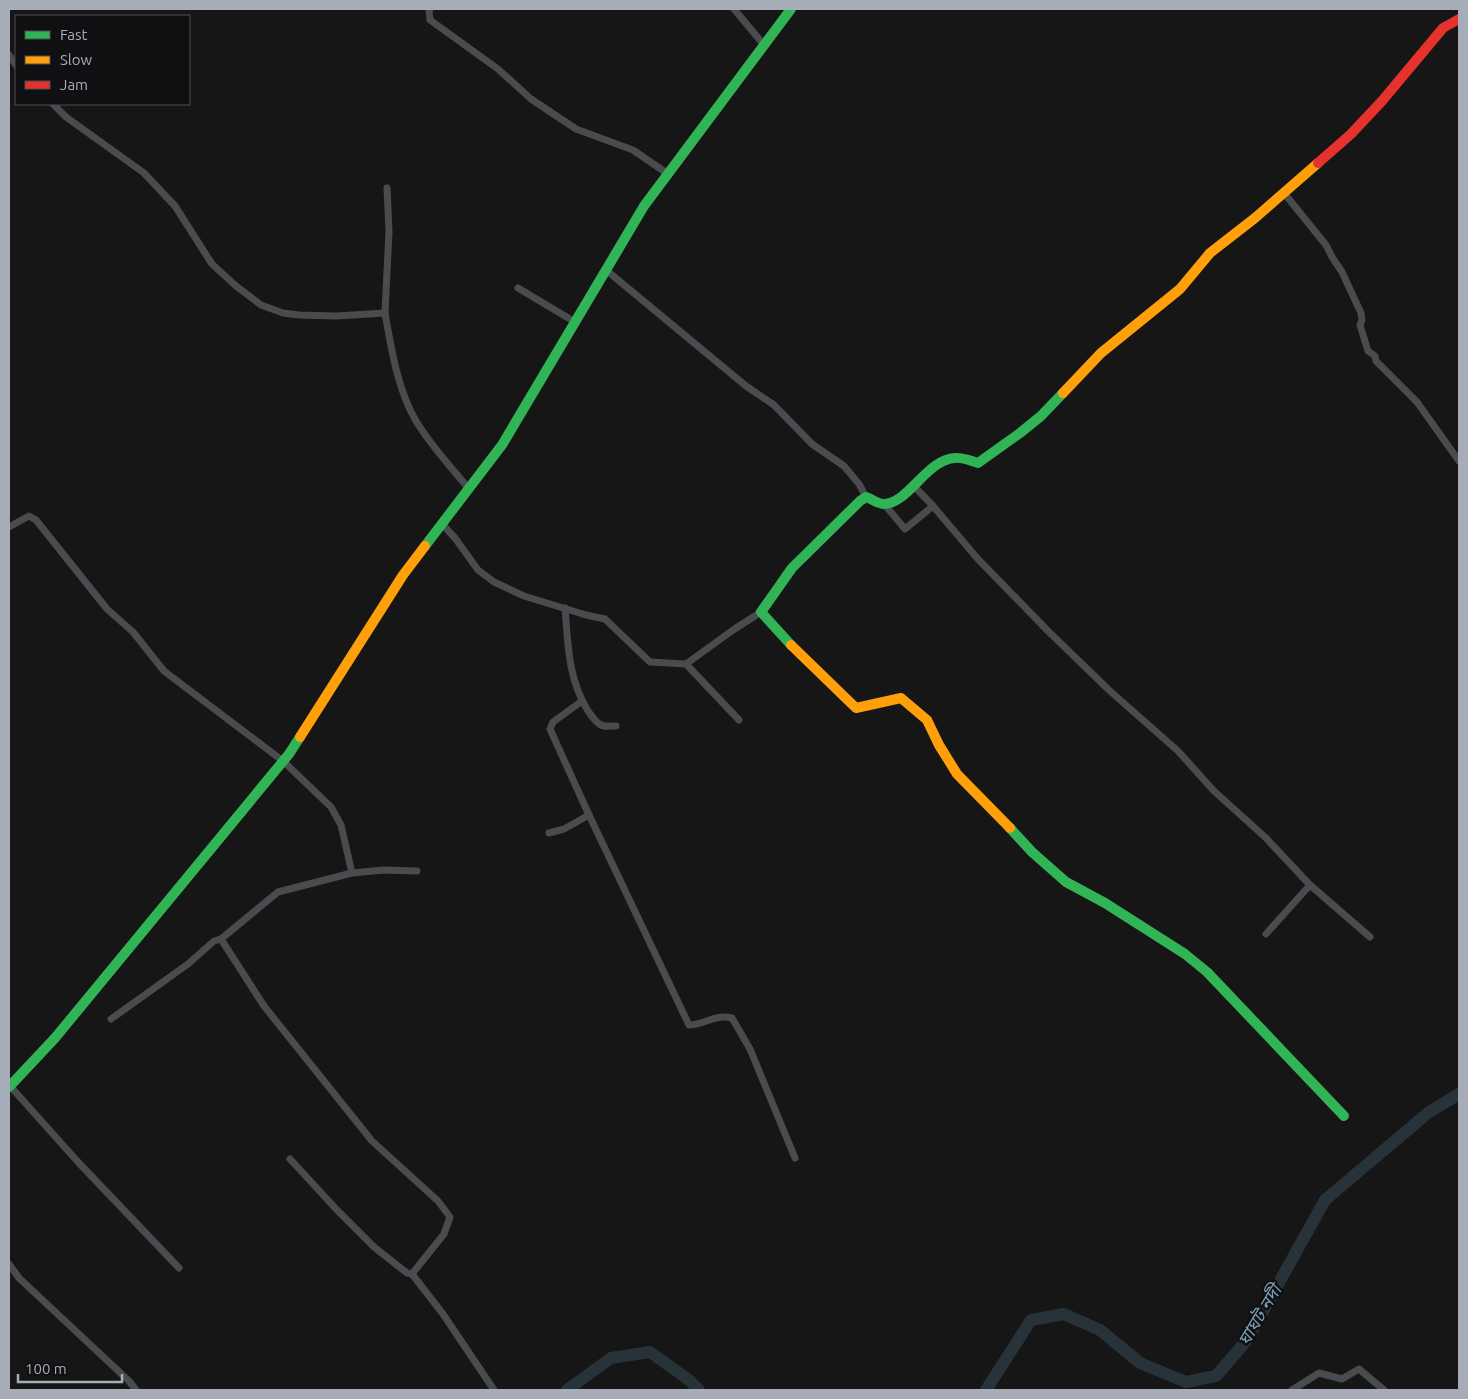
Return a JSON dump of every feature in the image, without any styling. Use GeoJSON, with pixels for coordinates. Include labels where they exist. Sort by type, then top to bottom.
{"type":"FeatureCollection","features":[{"type":"Feature","properties":{"kind":"street"},"geometry":{"type":"LineString","coordinates":[[430,9],[430,20],[498,69],[531,99],[576,129],[633,150],[668,174]]}},
{"type":"Feature","properties":{"kind":"street"},"geometry":{"type":"LineString","coordinates":[[734,9],[764,45]]}},
{"type":"Feature","properties":{"kind":"street"},"geometry":{"type":"LineString","coordinates":[[179,1268],[9,1086],[54,1038],[283,761],[403,576],[502,445],[644,206],[791,9]]}},
{"type":"Feature","properties":{"kind":"street"},"geometry":{"type":"LineString","coordinates":[[606,270],[746,386],[774,404],[812,444],[844,466],[859,484],[866,497],[884,504],[893,503],[912,485],[946,459],[954,457],[978,463],[1041,416],[1100,353],[1180,289],[1210,253],[1284,193],[1351,134],[1382,101],[1443,28],[1459,19]]}},
{"type":"Feature","properties":{"kind":"street"},"geometry":{"type":"LineString","coordinates":[[54,105],[66,117],[144,173],[175,206],[212,264],[236,286],[262,305],[283,313],[312,316],[385,313]]}},
{"type":"Feature","properties":{"kind":"street"},"geometry":{"type":"LineString","coordinates":[[387,188],[388,231],[385,313],[396,368],[415,420],[435,449],[469,489]]}},
{"type":"Feature","properties":{"kind":"street"},"geometry":{"type":"LineString","coordinates":[[1284,193],[1326,245],[1342,272],[1361,313],[1362,320],[1360,325],[1368,351],[1375,356],[1376,361],[1417,402],[1459,461]]}},
{"type":"Feature","properties":{"kind":"street"},"geometry":{"type":"LineString","coordinates":[[518,288],[575,322]]}},
{"type":"Feature","properties":{"kind":"street"},"geometry":{"type":"LineString","coordinates":[[912,485],[1011,594],[1110,691],[1178,751],[1214,791],[1266,838],[1310,886],[1370,938]]}},
{"type":"Feature","properties":{"kind":"street"},"geometry":{"type":"LineString","coordinates":[[442,524],[455,538],[478,570],[494,582],[524,596],[605,619],[650,662],[686,664],[733,630],[762,612],[792,568],[866,497]]}},
{"type":"Feature","properties":{"kind":"street"},"geometry":{"type":"LineString","coordinates":[[884,504],[905,529],[933,506]]}},
{"type":"Feature","properties":{"kind":"street"},"geometry":{"type":"LineString","coordinates":[[9,527],[29,516],[36,520],[107,608],[133,632],[164,671],[283,761],[331,807],[341,825],[352,873]]}},
{"type":"Feature","properties":{"kind":"street"},"geometry":{"type":"LineString","coordinates":[[565,608],[569,660],[582,701],[595,721],[602,726],[616,726]]}},
{"type":"Feature","properties":{"kind":"street"},"geometry":{"type":"LineString","coordinates":[[762,612],[784,638],[856,708],[901,698],[927,720],[957,774],[1032,852],[1066,882],[1106,903],[1185,954],[1206,972],[1344,1116]]}},
{"type":"Feature","properties":{"kind":"street"},"geometry":{"type":"LineString","coordinates":[[686,664],[739,720]]}},
{"type":"Feature","properties":{"kind":"street"},"geometry":{"type":"LineString","coordinates":[[582,701],[553,722],[550,729],[589,815],[689,1025],[721,1016],[732,1018],[750,1048],[795,1158]]}},
{"type":"Feature","properties":{"kind":"street"},"geometry":{"type":"LineString","coordinates":[[548,833],[564,829],[589,815]]}},
{"type":"Feature","properties":{"kind":"street"},"geometry":{"type":"LineString","coordinates":[[111,1019],[188,964],[214,942],[221,939],[278,892],[352,873],[383,870],[417,871]]}},
{"type":"Feature","properties":{"kind":"street"},"geometry":{"type":"LineString","coordinates":[[1266,934],[1310,886]]}},
{"type":"Feature","properties":{"kind":"street"},"geometry":{"type":"LineString","coordinates":[[221,939],[264,1006],[372,1141],[438,1201],[450,1217],[444,1234],[412,1274]]}},
{"type":"Feature","properties":{"kind":"street"},"geometry":{"type":"LineString","coordinates":[[290,1159],[337,1210],[374,1246],[407,1273],[412,1274],[443,1314],[494,1390]]}},
{"type":"Feature","properties":{"kind":"street"},"geometry":{"type":"LineString","coordinates":[[9,1264],[19,1278],[129,1381],[136,1390]]}},
{"type":"Feature","properties":{"kind":"street"},"geometry":{"type":"LineString","coordinates":[[1292,1390],[1319,1373],[1342,1379],[1359,1369],[1384,1390]]}},
{"type":"Feature","properties":{"kind":"waterway","name":"ঘাঘট নদী"},"geometry":{"type":"LineString","coordinates":[[986,1390],[1031,1320],[1064,1314],[1100,1330],[1140,1363],[1186,1382],[1216,1376],[1247,1340],[1325,1200],[1429,1112],[1459,1094]]}},
{"type":"Feature","properties":{"kind":"waterway","name":"ঘাঘট নদী"},"geometry":{"type":"LineString","coordinates":[[567,1390],[611,1358],[650,1352],[689,1380],[699,1390]]}},
{"type":"Feature","properties":{"kind":"traffic: fast"},"geometry":{"type":"LineString","coordinates":[[425,546],[502,445],[644,206],[791,9]]}},
{"type":"Feature","properties":{"kind":"traffic: fast"},"geometry":{"type":"LineString","coordinates":[[791,645],[761,612],[792,568],[860,501],[866,497],[882,504],[893,502],[910,490],[935,466],[945,460],[961,458],[978,463],[1041,416],[1063,393]]}},
{"type":"Feature","properties":{"kind":"traffic: fast"},"geometry":{"type":"LineString","coordinates":[[9,1087],[55,1038],[289,754],[300,737]]}},
{"type":"Feature","properties":{"kind":"traffic: fast"},"geometry":{"type":"LineString","coordinates":[[1010,828],[1032,852],[1066,882],[1105,903],[1185,954],[1207,972],[1344,1116]]}},
{"type":"Feature","properties":{"kind":"traffic: slow"},"geometry":{"type":"LineString","coordinates":[[1063,393],[1101,353],[1180,289],[1210,253],[1255,218],[1318,163]]}},
{"type":"Feature","properties":{"kind":"traffic: slow"},"geometry":{"type":"LineString","coordinates":[[300,737],[403,575],[425,546]]}},
{"type":"Feature","properties":{"kind":"traffic: slow"},"geometry":{"type":"LineString","coordinates":[[791,645],[856,708],[901,698],[927,720],[939,745],[957,774],[1010,828]]}},
{"type":"Feature","properties":{"kind":"traffic: jam"},"geometry":{"type":"LineString","coordinates":[[1318,163],[1351,134],[1382,101],[1443,28],[1459,19]]}}]}
